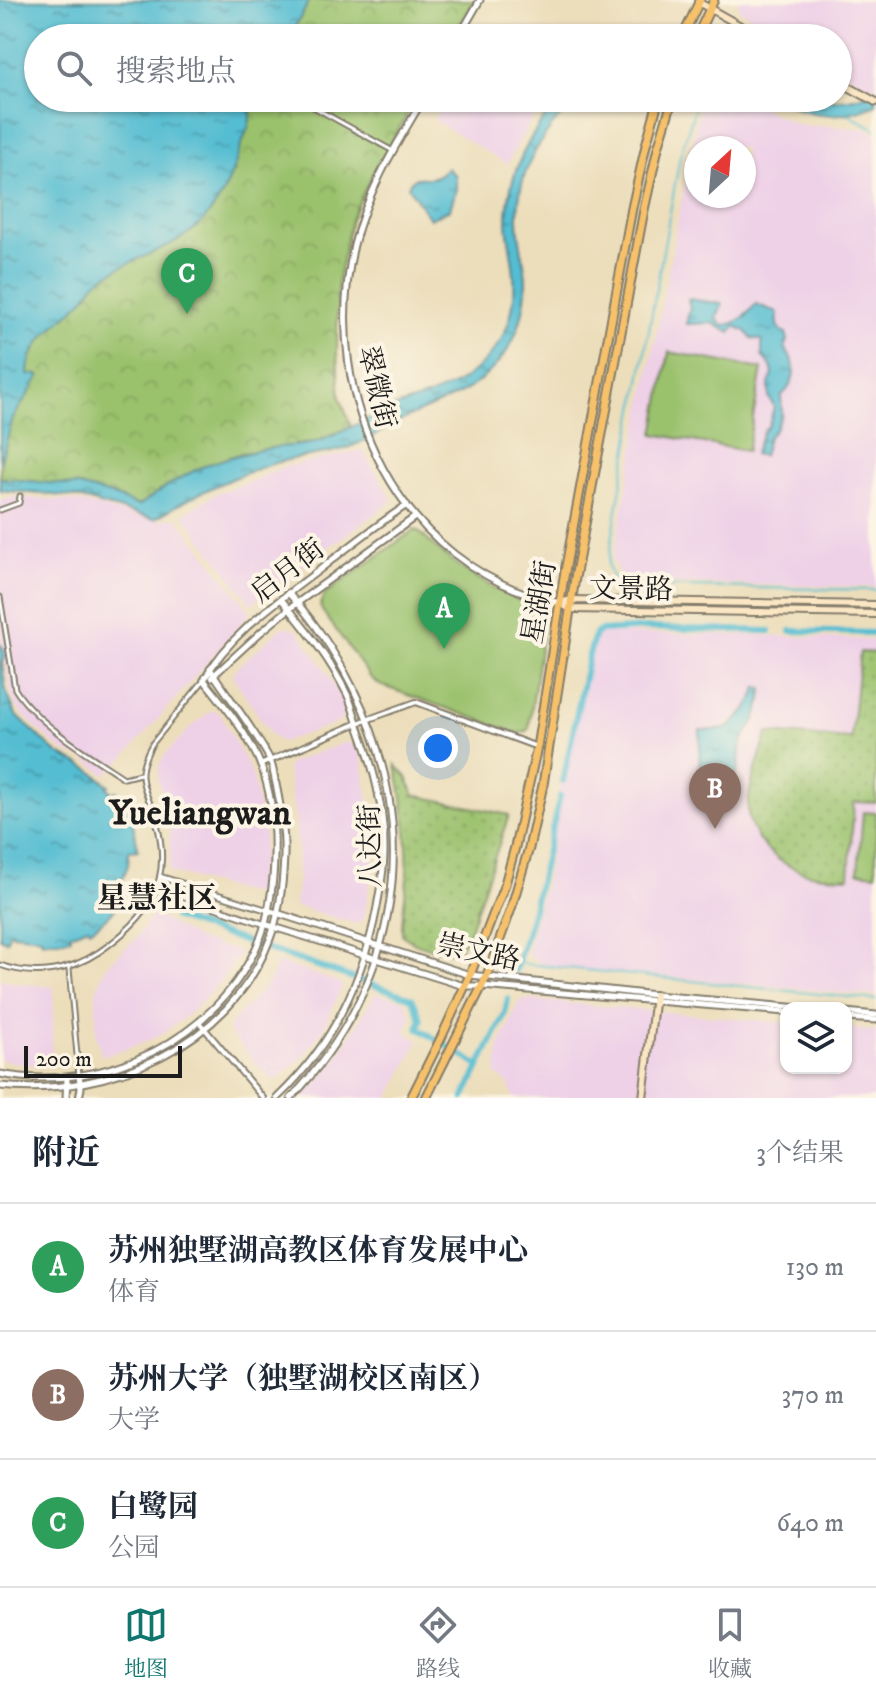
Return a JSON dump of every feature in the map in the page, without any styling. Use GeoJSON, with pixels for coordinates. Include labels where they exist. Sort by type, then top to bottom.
{"type":"FeatureCollection","features":[{"type":"Feature","properties":{"kind":"main road"},"geometry":{"type":"LineString","coordinates":[[687,24],[698,1],[711,4],[741,24]]}},
{"type":"Feature","properties":{"kind":"main road"},"geometry":{"type":"LineString","coordinates":[[702,24],[711,4]]}},
{"type":"Feature","properties":{"kind":"main road"},"geometry":{"type":"LineString","coordinates":[[852,89],[876,102]]}},
{"type":"Feature","properties":{"kind":"main road","name":"星湖街"},"geometry":{"type":"LineString","coordinates":[[411,1098],[470,975],[505,884],[522,818],[632,208],[655,112]]}},
{"type":"Feature","properties":{"kind":"main road","name":"星湖街"},"geometry":{"type":"LineString","coordinates":[[426,1098],[484,982],[529,848],[543,785],[572,600],[644,210],[669,112]]}},
{"type":"Feature","properties":{"kind":"main road","name":"文景路"},"geometry":{"type":"LineString","coordinates":[[560,603],[572,600],[876,605]]}},
{"type":"Feature","properties":{"kind":"main road","name":"文景路"},"geometry":{"type":"LineString","coordinates":[[560,603],[571,609],[876,614]]}},
{"type":"Feature","properties":{"kind":"main road"},"geometry":{"type":"LineString","coordinates":[[643,1098],[654,998]]}},
{"type":"Feature","properties":{"kind":"street"},"geometry":{"type":"LineString","coordinates":[[466,24],[480,0]]}},
{"type":"Feature","properties":{"kind":"street"},"geometry":{"type":"LineString","coordinates":[[322,112],[393,151]]}},
{"type":"Feature","properties":{"kind":"street","name":"翠微街"},"geometry":{"type":"LineString","coordinates":[[416,112],[375,184],[361,219],[352,256],[346,306],[346,345],[362,419],[388,477],[415,517],[445,548],[480,573],[519,592],[560,603]]}},
{"type":"Feature","properties":{"kind":"street"},"geometry":{"type":"LineString","coordinates":[[0,510],[19,503],[20,496]]}},
{"type":"Feature","properties":{"kind":"street","name":"启月街"},"geometry":{"type":"LineString","coordinates":[[140,774],[152,744],[230,644],[288,593],[407,505]]}},
{"type":"Feature","properties":{"kind":"street","name":"启月街"},"geometry":{"type":"LineString","coordinates":[[204,680],[214,676],[289,609],[415,517]]}},
{"type":"Feature","properties":{"kind":"street","name":"八达街"},"geometry":{"type":"LineString","coordinates":[[288,593],[341,664],[368,719],[388,787],[393,839],[388,912],[376,960],[348,1021],[316,1071],[291,1098]]}},
{"type":"Feature","properties":{"kind":"street"},"geometry":{"type":"LineString","coordinates":[[0,597],[15,689],[46,722],[124,778],[140,774],[158,826],[162,867],[158,888],[151,902],[139,917],[100,951],[69,967],[42,972],[0,965]]}},
{"type":"Feature","properties":{"kind":"street","name":"八达街"},"geometry":{"type":"LineString","coordinates":[[277,1098],[325,1044],[360,971],[369,943],[384,853],[378,790],[348,695],[281,599]]}},
{"type":"Feature","properties":{"kind":"street"},"geometry":{"type":"LineString","coordinates":[[0,1086],[67,1090],[125,1078],[155,1065],[188,1044],[225,1012],[262,958],[277,913],[285,835],[270,761],[246,719],[210,669]]}},
{"type":"Feature","properties":{"kind":"street"},"geometry":{"type":"LineString","coordinates":[[0,1074],[67,1078],[112,1069],[146,1056],[199,1022],[217,1006],[244,971],[261,938],[274,874],[271,804],[260,765],[239,725],[204,680]]}},
{"type":"Feature","properties":{"kind":"street"},"geometry":{"type":"LineString","coordinates":[[260,765],[416,702],[537,747]]}},
{"type":"Feature","properties":{"kind":"street","name":"崇文路"},"geometry":{"type":"LineString","coordinates":[[161,877],[470,975],[502,988],[780,1007]]}},
{"type":"Feature","properties":{"kind":"street","name":"崇文路"},"geometry":{"type":"LineString","coordinates":[[158,888],[365,957],[464,986],[506,980],[531,982],[780,1011]]}},
{"type":"Feature","properties":{"kind":"street"},"geometry":{"type":"LineString","coordinates":[[69,967],[81,1088],[79,1098]]}},
{"type":"Feature","properties":{"kind":"street"},"geometry":{"type":"LineString","coordinates":[[852,1016],[876,1018]]}},
{"type":"Feature","properties":{"kind":"street"},"geometry":{"type":"LineString","coordinates":[[199,1022],[263,1098]]}},
{"type":"Feature","properties":{"kind":"street"},"geometry":{"type":"LineString","coordinates":[[66,1098],[67,1078]]}},
{"type":"Feature","properties":{"kind":"shaded area"},"geometry":{"type":"Polygon","coordinates":[[[737,0],[876,0],[876,90],[852,77],[852,24],[764,24],[740,10],[737,0]]]}},
{"type":"Feature","properties":{"kind":"shaded area"},"geometry":{"type":"Polygon","coordinates":[[[439,112],[536,112],[507,164],[434,120],[439,112]]]}},
{"type":"Feature","properties":{"kind":"shaded area"},"geometry":{"type":"Polygon","coordinates":[[[699,112],[770,112],[798,125],[867,129],[876,133],[876,587],[631,583],[619,574],[613,560],[684,188],[684,208],[756,208],[756,136],[694,136],[699,112]]]}},
{"type":"Feature","properties":{"kind":"shaded area"},"geometry":{"type":"Polygon","coordinates":[[[362,450],[392,498],[391,502],[251,604],[183,514],[219,492],[281,468],[362,450]]]}},
{"type":"Feature","properties":{"kind":"shaded area"},"geometry":{"type":"Polygon","coordinates":[[[13,497],[74,501],[154,520],[177,518],[251,612],[106,775],[84,759],[55,745],[23,715],[11,694],[0,631],[0,500],[13,497]]]}},
{"type":"Feature","properties":{"kind":"shaded area"},"geometry":{"type":"Polygon","coordinates":[[[282,628],[297,630],[347,708],[337,723],[281,742],[270,733],[232,675],[237,667],[282,628]]]}},
{"type":"Feature","properties":{"kind":"shaded area"},"geometry":{"type":"Polygon","coordinates":[[[603,633],[876,640],[876,996],[542,965],[532,958],[527,950],[547,875],[558,795],[591,648],[596,637],[603,633]]]}},
{"type":"Feature","properties":{"kind":"shaded area"},"geometry":{"type":"Polygon","coordinates":[[[211,711],[219,712],[252,774],[264,833],[260,891],[254,893],[170,872],[170,819],[158,780],[159,767],[164,756],[189,729],[211,711]]]}},
{"type":"Feature","properties":{"kind":"shaded area"},"geometry":{"type":"Polygon","coordinates":[[[346,742],[356,747],[361,755],[374,830],[374,855],[364,918],[357,924],[294,904],[298,859],[296,822],[287,769],[290,763],[346,742]]]}},
{"type":"Feature","properties":{"kind":"shaded area"},"geometry":{"type":"Polygon","coordinates":[[[153,914],[199,940],[241,952],[219,983],[194,1010],[159,1036],[102,1056],[96,1035],[96,993],[103,973],[138,936],[153,914]]]}},
{"type":"Feature","properties":{"kind":"shaded area"},"geometry":{"type":"Polygon","coordinates":[[[278,962],[343,984],[323,1029],[303,1057],[274,1079],[229,1032],[230,1025],[269,982],[278,962]]]}},
{"type":"Feature","properties":{"kind":"shaded area"},"geometry":{"type":"Polygon","coordinates":[[[0,979],[54,987],[51,1066],[0,1059],[0,979]]]}},
{"type":"Feature","properties":{"kind":"shaded area"},"geometry":{"type":"Polygon","coordinates":[[[376,993],[405,1001],[411,1018],[405,1031],[419,1041],[389,1098],[302,1098],[331,1067],[376,993]]]}},
{"type":"Feature","properties":{"kind":"shaded area"},"geometry":{"type":"Polygon","coordinates":[[[522,999],[780,1022],[780,1074],[852,1074],[852,1029],[876,1031],[876,1098],[514,1098],[508,1083],[496,1075],[499,1045],[522,999]]]}},
{"type":"Feature","properties":{"kind":"green space"},"geometry":{"type":"Polygon","coordinates":[[[250,0],[475,0],[460,24],[235,24],[250,0]]]}},
{"type":"Feature","properties":{"kind":"green space"},"geometry":{"type":"Polygon","coordinates":[[[178,112],[409,112],[374,171],[351,219],[338,281],[340,397],[351,427],[313,443],[242,453],[208,465],[162,489],[139,506],[79,486],[0,478],[0,367],[178,112]]]}},
{"type":"Feature","properties":{"kind":"green space"},"geometry":{"type":"Polygon","coordinates":[[[669,352],[762,369],[747,451],[654,434],[669,352]]]}},
{"type":"Feature","properties":{"kind":"green space"},"geometry":{"type":"Polygon","coordinates":[[[414,530],[473,576],[536,608],[544,620],[526,732],[517,733],[380,685],[370,677],[323,612],[320,606],[325,594],[414,530]]]}},
{"type":"Feature","properties":{"kind":"green space"},"geometry":{"type":"Polygon","coordinates":[[[860,652],[876,653],[876,803],[854,802],[849,877],[811,874],[779,860],[755,834],[748,812],[752,784],[768,733],[851,739],[860,652]]]}},
{"type":"Feature","properties":{"kind":"green space"},"geometry":{"type":"Polygon","coordinates":[[[396,765],[407,777],[414,795],[509,815],[467,938],[457,951],[428,947],[412,942],[402,934],[407,849],[404,807],[396,765]]]}},
{"type":"Feature","properties":{"kind":"green space"},"geometry":{"type":"Polygon","coordinates":[[[863,812],[876,813],[876,874],[858,872],[863,812]]]}},
{"type":"Feature","properties":{"kind":"water"},"geometry":{"type":"Polygon","coordinates":[[[0,0],[310,0],[297,24],[24,24],[24,112],[251,112],[232,174],[222,195],[202,222],[159,250],[100,279],[40,342],[29,363],[28,375],[40,376],[13,418],[0,464],[0,0]]]}},
{"type":"Feature","properties":{"kind":"water"},"geometry":{"type":"Polygon","coordinates":[[[876,90],[876,104],[851,113],[809,112],[852,112],[852,98],[876,90]]]}},
{"type":"Feature","properties":{"kind":"water"},"geometry":{"type":"Polygon","coordinates":[[[549,112],[565,112],[545,136],[522,183],[518,226],[526,278],[521,320],[502,358],[468,389],[356,445],[259,468],[213,487],[154,519],[75,497],[0,490],[0,478],[79,486],[139,506],[172,483],[207,465],[255,451],[321,440],[467,377],[494,350],[508,324],[514,286],[508,204],[522,154],[549,112]]]}},
{"type":"Feature","properties":{"kind":"water"},"geometry":{"type":"Polygon","coordinates":[[[447,168],[456,176],[456,190],[450,209],[430,219],[408,186],[414,179],[432,178],[447,168]]]}},
{"type":"Feature","properties":{"kind":"water"},"geometry":{"type":"Polygon","coordinates":[[[688,299],[723,304],[716,319],[723,325],[738,321],[756,304],[778,313],[778,325],[788,340],[785,348],[794,365],[794,375],[781,396],[782,414],[768,437],[763,456],[754,454],[769,425],[774,407],[769,397],[773,374],[771,366],[762,356],[762,340],[751,338],[746,331],[735,326],[731,333],[712,323],[686,324],[690,308],[688,299]]]}},
{"type":"Feature","properties":{"kind":"water"},"geometry":{"type":"Polygon","coordinates":[[[0,644],[6,657],[2,663],[6,691],[16,715],[57,753],[89,769],[109,785],[107,787],[113,794],[116,791],[134,827],[138,850],[129,851],[128,865],[116,895],[123,900],[99,924],[90,930],[88,927],[70,934],[71,938],[42,941],[41,937],[13,934],[11,931],[6,941],[0,938],[0,644]]]}},
{"type":"Feature","properties":{"kind":"water"},"geometry":{"type":"Polygon","coordinates":[[[757,687],[763,688],[761,703],[742,742],[739,768],[734,778],[729,783],[699,782],[700,730],[720,730],[730,725],[750,704],[757,687]]]}},
{"type":"Feature","properties":{"kind":"waterway"},"geometry":{"type":"LineString","coordinates":[[694,112],[680,156],[617,509],[608,565],[612,577],[627,586],[876,590]]}},
{"type":"Feature","properties":{"kind":"waterway"},"geometry":{"type":"LineString","coordinates":[[850,114],[876,129]]}},
{"type":"Feature","properties":{"kind":"waterway"},"geometry":{"type":"LineString","coordinates":[[563,781],[595,634],[646,628],[770,631]]}},
{"type":"Feature","properties":{"kind":"waterway"},"geometry":{"type":"LineString","coordinates":[[791,631],[876,633]]}},
{"type":"Feature","properties":{"kind":"waterway"},"geometry":{"type":"LineString","coordinates":[[515,971],[560,796]]}},
{"type":"Feature","properties":{"kind":"waterway"},"geometry":{"type":"LineString","coordinates":[[175,918],[412,998],[421,1019],[418,1028],[479,1066]]}},
{"type":"Feature","properties":{"kind":"waterway"},"geometry":{"type":"LineString","coordinates":[[517,963],[876,1000]]}},
{"type":"Feature","properties":{"kind":"waterway"},"geometry":{"type":"LineString","coordinates":[[464,1098],[505,1013],[508,999]]}},
{"type":"Feature","properties":{"kind":"place","name":"白鹭园"},"geometry":{"type":"Point","coordinates":[187,314]}},
{"type":"Feature","properties":{"kind":"place","name":"苏州独墅湖高教区体育发展中心"},"geometry":{"type":"Point","coordinates":[444,649]}},
{"type":"Feature","properties":{"kind":"place","name":"苏州大学（独墅湖校区南区）"},"geometry":{"type":"Point","coordinates":[715,829]}},
{"type":"Feature","properties":{"kind":"district","name":"Yueliangwan"},"geometry":{"type":"Point","coordinates":[200,811]}},
{"type":"Feature","properties":{"kind":"district","name":"星慧社区"},"geometry":{"type":"Point","coordinates":[157,898]}}]}
